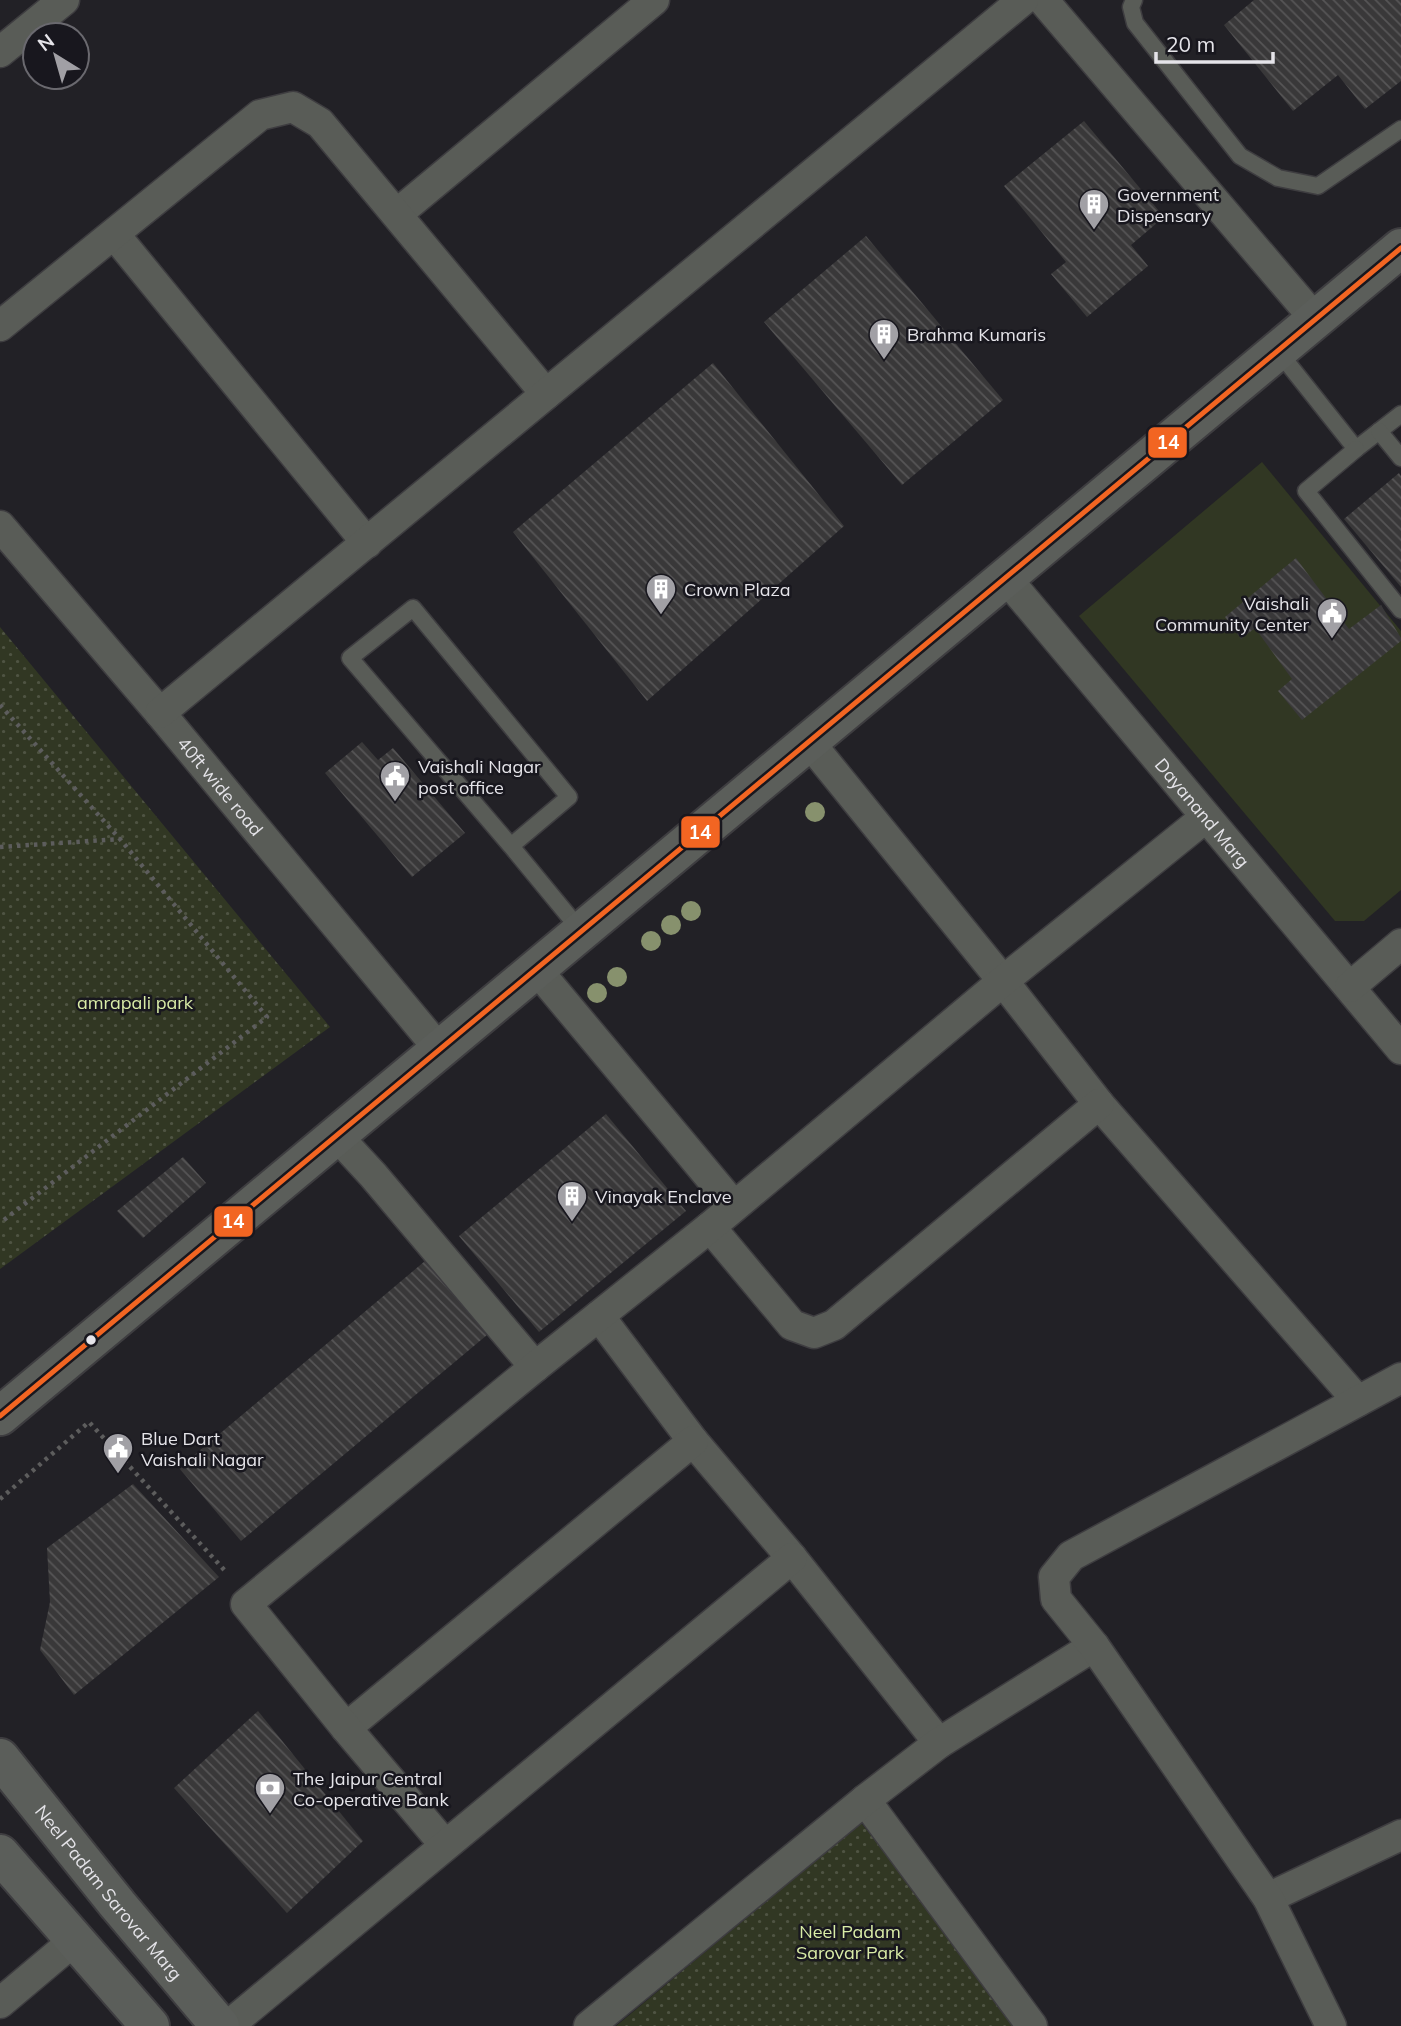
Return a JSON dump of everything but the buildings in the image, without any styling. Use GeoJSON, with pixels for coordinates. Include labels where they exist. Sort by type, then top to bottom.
{"type":"FeatureCollection","features":[{"type":"Feature","properties":{"kind":"street"},"geometry":{"type":"LineString","coordinates":[[0,52],[64,0]]}},
{"type":"Feature","properties":{"kind":"street"},"geometry":{"type":"LineString","coordinates":[[397,214],[654,0]]}},
{"type":"Feature","properties":{"kind":"street"},"geometry":{"type":"LineString","coordinates":[[160,713],[1023,0]]}},
{"type":"Feature","properties":{"kind":"street"},"geometry":{"type":"LineString","coordinates":[[1044,0],[1315,319]]}},
{"type":"Feature","properties":{"kind":"street"},"geometry":{"type":"LineString","coordinates":[[0,327],[260,115],[293,107],[320,123],[546,394]]}},
{"type":"Feature","properties":{"kind":"street"},"geometry":{"type":"LineString","coordinates":[[114,234],[367,543]]}},
{"type":"Feature","properties":{"kind":"street"},"geometry":{"type":"LineString","coordinates":[[3,1417],[336,1135],[1401,248]]}},
{"type":"Feature","properties":{"kind":"street","name":"40ft wide road"},"geometry":{"type":"LineString","coordinates":[[0,526],[160,713],[439,1049]]}},
{"type":"Feature","properties":{"kind":"street","name":"Dayanand Marg"},"geometry":{"type":"LineString","coordinates":[[1006,578],[1401,1049]]}},
{"type":"Feature","properties":{"kind":"street"},"geometry":{"type":"LineString","coordinates":[[809,742],[1099,1104],[1358,1401]]}},
{"type":"Feature","properties":{"kind":"street"},"geometry":{"type":"LineString","coordinates":[[445,1845],[246,1604],[710,1227],[1003,981],[1206,817]]}},
{"type":"Feature","properties":{"kind":"street"},"geometry":{"type":"LineString","coordinates":[[1350,987],[1401,944]]}},
{"type":"Feature","properties":{"kind":"street"},"geometry":{"type":"LineString","coordinates":[[537,970],[734,1206]]}},
{"type":"Feature","properties":{"kind":"street"},"geometry":{"type":"LineString","coordinates":[[710,1227],[792,1325],[814,1333],[834,1325],[1099,1104]]}},
{"type":"Feature","properties":{"kind":"street"},"geometry":{"type":"LineString","coordinates":[[336,1135],[535,1367]]}},
{"type":"Feature","properties":{"kind":"street"},"geometry":{"type":"LineString","coordinates":[[599,1316],[693,1441],[792,1558],[939,1743]]}},
{"type":"Feature","properties":{"kind":"street"},"geometry":{"type":"LineString","coordinates":[[1331,2026],[1268,1898],[1094,1646],[1056,1599],[1054,1577],[1071,1556],[1401,1378]]}},
{"type":"Feature","properties":{"kind":"street"},"geometry":{"type":"LineString","coordinates":[[346,1728],[693,1441]]}},
{"type":"Feature","properties":{"kind":"street"},"geometry":{"type":"LineString","coordinates":[[228,2026],[792,1558]]}},
{"type":"Feature","properties":{"kind":"street"},"geometry":{"type":"LineString","coordinates":[[589,2026],[865,1800],[939,1743],[1094,1646]]}},
{"type":"Feature","properties":{"kind":"street","name":"Neel Padam Sarovar Marg"},"geometry":{"type":"LineString","coordinates":[[0,1758],[220,2026]]}},
{"type":"Feature","properties":{"kind":"street"},"geometry":{"type":"LineString","coordinates":[[865,1800],[1032,2026]]}},
{"type":"Feature","properties":{"kind":"street"},"geometry":{"type":"LineString","coordinates":[[1268,1898],[1401,1835]]}},
{"type":"Feature","properties":{"kind":"street"},"geometry":{"type":"LineString","coordinates":[[0,1854],[150,2026]]}},
{"type":"Feature","properties":{"kind":"street"},"geometry":{"type":"LineString","coordinates":[[0,2003],[76,1939]]}},
{"type":"Feature","properties":{"kind":"lane"},"geometry":{"type":"LineString","coordinates":[[1134,0],[1131,7],[1135,23],[1240,156],[1278,178],[1318,186],[1401,128]]}},
{"type":"Feature","properties":{"kind":"lane"},"geometry":{"type":"LineString","coordinates":[[1278,351],[1356,449]]}},
{"type":"Feature","properties":{"kind":"lane"},"geometry":{"type":"LineString","coordinates":[[1401,414],[1306,491],[1401,610]]}},
{"type":"Feature","properties":{"kind":"lane"},"geometry":{"type":"LineString","coordinates":[[1379,431],[1401,458]]}},
{"type":"Feature","properties":{"kind":"lane"},"geometry":{"type":"LineString","coordinates":[[511,846],[569,797],[413,608],[351,659],[581,931]]}},
{"type":"Feature","properties":{"kind":"path"},"geometry":{"type":"LineString","coordinates":[[0,705],[120,839],[267,1017],[0,1223]]}},
{"type":"Feature","properties":{"kind":"path"},"geometry":{"type":"LineString","coordinates":[[0,847],[120,839]]}},
{"type":"Feature","properties":{"kind":"path"},"geometry":{"type":"LineString","coordinates":[[0,1499],[89,1422],[231,1577],[246,1604]]}},
{"type":"Feature","properties":{"kind":"green space"},"geometry":{"type":"Polygon","coordinates":[[[1262,462],[1401,631],[1401,890],[1364,921],[1335,921],[1079,616],[1262,462]]]}},
{"type":"Feature","properties":{"kind":"green space","name":"amrapali park"},"geometry":{"type":"Polygon","coordinates":[[[0,627],[330,1027],[0,1269],[0,627]]]}},
{"type":"Feature","properties":{"kind":"green space","name":"Neel Padam Sarovar Park"},"geometry":{"type":"Polygon","coordinates":[[[861,1823],[1030,2026],[616,2026],[861,1823]]]}},
{"type":"Feature","properties":{"kind":"transit line","name":"14"},"geometry":{"type":"LineString","coordinates":[[0,1416],[1401,248]]}},
{"type":"Feature","properties":{"kind":"place","name":"Government Dispensary"},"geometry":{"type":"Point","coordinates":[1094,231]}},
{"type":"Feature","properties":{"kind":"place","name":"Brahma Kumaris"},"geometry":{"type":"Point","coordinates":[884,361]}},
{"type":"Feature","properties":{"kind":"place","name":"Crown Plaza"},"geometry":{"type":"Point","coordinates":[661,616]}},
{"type":"Feature","properties":{"kind":"place","name":"Vaishali Community Center"},"geometry":{"type":"Point","coordinates":[1332,640]}},
{"type":"Feature","properties":{"kind":"place","name":"Vaishali Nagar post office"},"geometry":{"type":"Point","coordinates":[395,803]}},
{"type":"Feature","properties":{"kind":"place","name":"Vinayak Enclave"},"geometry":{"type":"Point","coordinates":[572,1223]}},
{"type":"Feature","properties":{"kind":"place","name":"Blue Dart Vaishali Nagar"},"geometry":{"type":"Point","coordinates":[118,1475]}},
{"type":"Feature","properties":{"kind":"place","name":"The Jaipur Central Co-operative Bank"},"geometry":{"type":"Point","coordinates":[270,1815]}}]}
